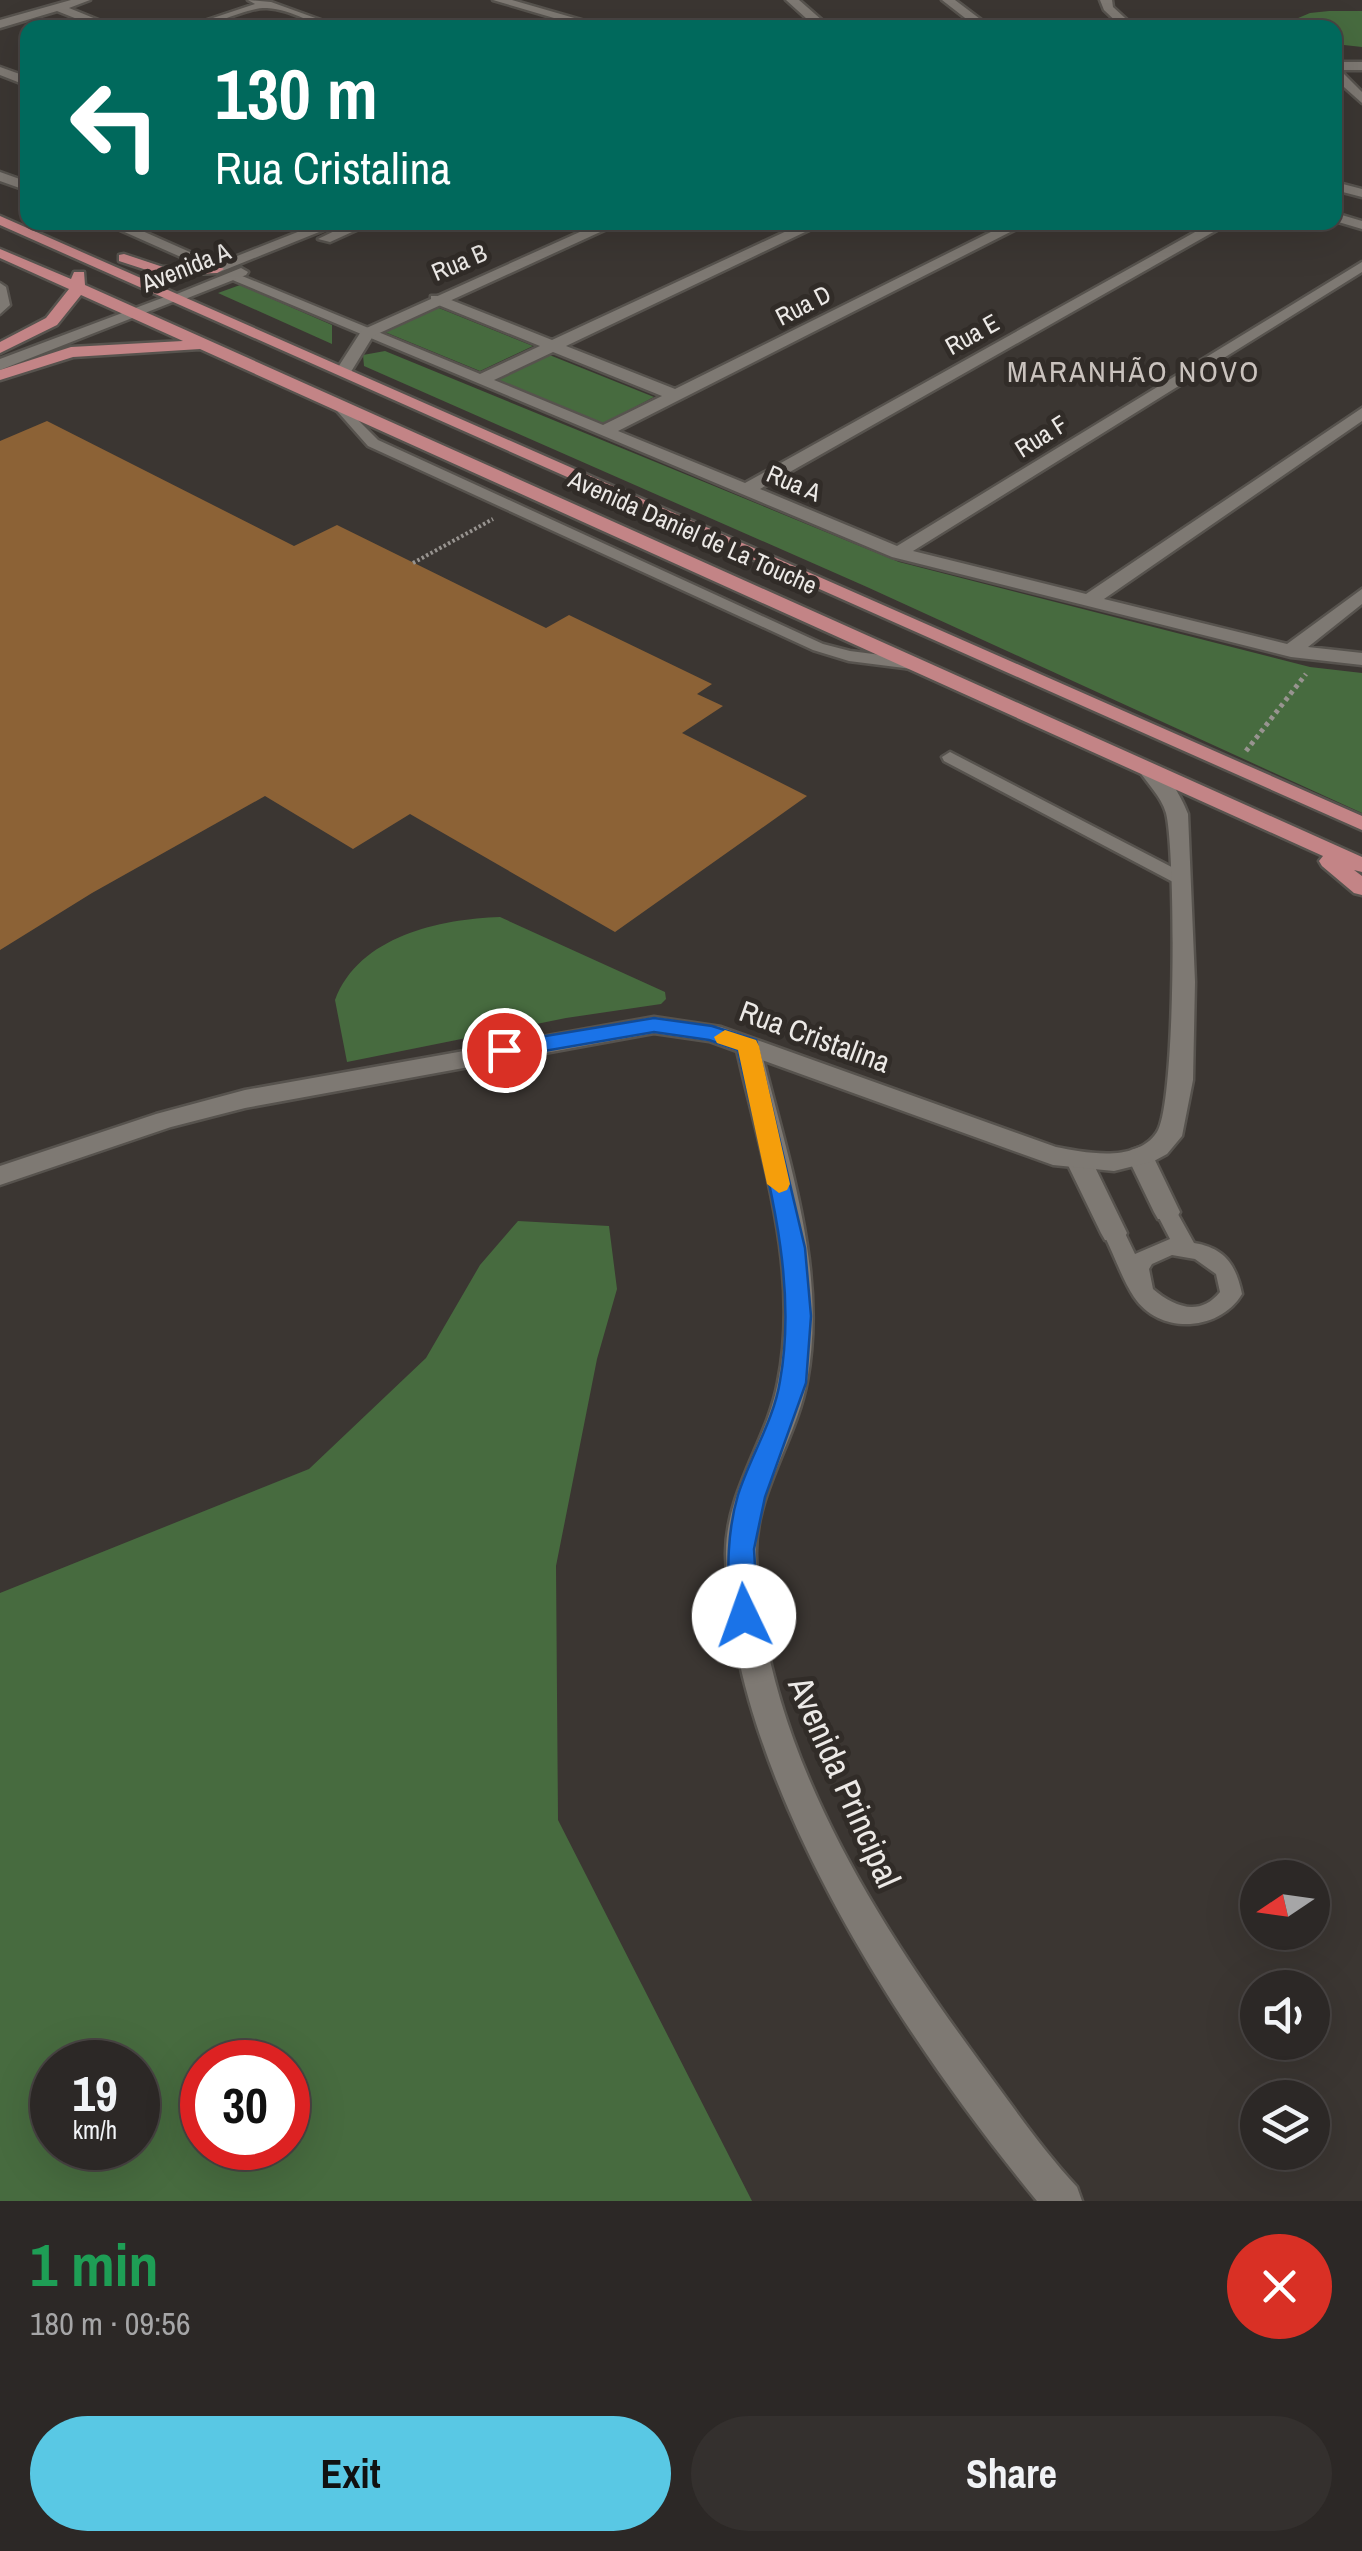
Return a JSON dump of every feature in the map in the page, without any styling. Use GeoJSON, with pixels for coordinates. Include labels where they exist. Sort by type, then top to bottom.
{"type":"FeatureCollection","features":[{"type":"Feature","properties":{"kind":"main road","name":"Avenida Daniel de La Touche"},"geometry":{"type":"LineString","coordinates":[[22,230],[1362,824]]}},
{"type":"Feature","properties":{"kind":"main road"},"geometry":{"type":"LineString","coordinates":[[63,230],[138,264],[170,272],[224,273]]}},
{"type":"Feature","properties":{"kind":"main road"},"geometry":{"type":"LineString","coordinates":[[0,348],[58,316],[73,301],[78,289],[78,265],[72,252]]}},
{"type":"Feature","properties":{"kind":"main road","name":"Avenida Daniel de La Touche"},"geometry":{"type":"LineString","coordinates":[[0,253],[1362,865]]}},
{"type":"Feature","properties":{"kind":"main road"},"geometry":{"type":"LineString","coordinates":[[138,264],[175,298]]}},
{"type":"Feature","properties":{"kind":"main road"},"geometry":{"type":"LineString","coordinates":[[0,374],[72,352],[205,345]]}},
{"type":"Feature","properties":{"kind":"main road"},"geometry":{"type":"LineString","coordinates":[[1304,839],[1362,888]]}},
{"type":"Feature","properties":{"kind":"street"},"geometry":{"type":"LineString","coordinates":[[36,0],[90,20]]}},
{"type":"Feature","properties":{"kind":"street"},"geometry":{"type":"LineString","coordinates":[[0,24],[84,0]]}},
{"type":"Feature","properties":{"kind":"street"},"geometry":{"type":"LineString","coordinates":[[254,0],[313,20]]}},
{"type":"Feature","properties":{"kind":"street"},"geometry":{"type":"LineString","coordinates":[[484,0],[556,20]]}},
{"type":"Feature","properties":{"kind":"street"},"geometry":{"type":"LineString","coordinates":[[498,0],[573,20]]}},
{"type":"Feature","properties":{"kind":"street"},"geometry":{"type":"LineString","coordinates":[[792,0],[815,20]]}},
{"type":"Feature","properties":{"kind":"street"},"geometry":{"type":"LineString","coordinates":[[948,0],[975,20]]}},
{"type":"Feature","properties":{"kind":"street"},"geometry":{"type":"LineString","coordinates":[[1106,0],[1108,8],[1121,20]]}},
{"type":"Feature","properties":{"kind":"street"},"geometry":{"type":"LineString","coordinates":[[216,20],[267,4]]}},
{"type":"Feature","properties":{"kind":"street"},"geometry":{"type":"LineString","coordinates":[[1342,77],[1362,100]]}},
{"type":"Feature","properties":{"kind":"street","name":"Rua A"},"geometry":{"type":"LineString","coordinates":[[127,230],[898,553],[1291,651],[1362,659]]}},
{"type":"Feature","properties":{"kind":"street","name":"Avenida A"},"geometry":{"type":"LineString","coordinates":[[0,365],[175,298],[319,230]]}},
{"type":"Feature","properties":{"kind":"street","name":"Avenida A"},"geometry":{"type":"LineString","coordinates":[[224,273],[344,230]]}},
{"type":"Feature","properties":{"kind":"street","name":"Rua B"},"geometry":{"type":"LineString","coordinates":[[366,333],[596,230]]}},
{"type":"Feature","properties":{"kind":"street"},"geometry":{"type":"LineString","coordinates":[[480,380],[802,230]]}},
{"type":"Feature","properties":{"kind":"street","name":"Rua D"},"geometry":{"type":"LineString","coordinates":[[604,431],[1007,230]]}},
{"type":"Feature","properties":{"kind":"street","name":"Rua E"},"geometry":{"type":"LineString","coordinates":[[746,490],[1210,230]]}},
{"type":"Feature","properties":{"kind":"street","name":"Rua F"},"geometry":{"type":"LineString","coordinates":[[898,553],[1362,266]]}},
{"type":"Feature","properties":{"kind":"street"},"geometry":{"type":"LineString","coordinates":[[436,299],[678,396]]}},
{"type":"Feature","properties":{"kind":"street"},"geometry":{"type":"LineString","coordinates":[[344,372],[366,333]]}},
{"type":"Feature","properties":{"kind":"street"},"geometry":{"type":"LineString","coordinates":[[1087,602],[1362,413]]}},
{"type":"Feature","properties":{"kind":"street"},"geometry":{"type":"LineString","coordinates":[[1291,651],[1362,596]]}},
{"type":"Feature","properties":{"kind":"street"},"geometry":{"type":"LineString","coordinates":[[1147,768],[1172,799],[1178,814],[1179,1110],[1165,1141],[1140,1156],[1168,1212]]}},
{"type":"Feature","properties":{"kind":"street","name":"Rua Cristalina"},"geometry":{"type":"LineString","coordinates":[[0,1176],[166,1120],[245,1099],[654,1025],[685,1028],[748,1046],[1005,1142],[1079,1161],[1119,1161],[1140,1156]]}},
{"type":"Feature","properties":{"kind":"street","name":"Avenida Principal"},"geometry":{"type":"LineString","coordinates":[[748,1046],[793,1248],[798,1316],[793,1383],[751,1497],[740,1549],[744,1616],[754,1669],[779,1741],[818,1831],[867,1925],[928,2023],[1063,2201]]}},
{"type":"Feature","properties":{"kind":"street"},"geometry":{"type":"LineString","coordinates":[[1079,1161],[1114,1233]]}},
{"type":"Feature","properties":{"kind":"lane"},"geometry":{"type":"LineString","coordinates":[[0,287],[4,305],[0,310]]}},
{"type":"Feature","properties":{"kind":"lane"},"geometry":{"type":"LineString","coordinates":[[950,757],[1181,878]]}},
{"type":"Feature","properties":{"kind":"lane"},"geometry":{"type":"LineString","coordinates":[[1168,1212],[1186,1248]]}},
{"type":"Feature","properties":{"kind":"lane"},"geometry":{"type":"LineString","coordinates":[[1114,1233],[1138,1281],[1153,1304],[1169,1313],[1200,1317],[1224,1306],[1231,1294],[1226,1270],[1216,1260],[1186,1248],[1156,1251],[1144,1258],[1138,1269],[1138,1281]]}},
{"type":"Feature","properties":{"kind":"path"},"geometry":{"type":"LineString","coordinates":[[413,563],[477,528]]}},
{"type":"Feature","properties":{"kind":"path"},"geometry":{"type":"LineString","coordinates":[[1234,768],[1309,669],[1291,651]]}},
{"type":"Feature","properties":{"kind":"green space"},"geometry":{"type":"Polygon","coordinates":[[[1362,11],[1362,47],[1342,45],[1342,20],[1294,20],[1310,13],[1362,11]]]}},
{"type":"Feature","properties":{"kind":"green space"},"geometry":{"type":"Polygon","coordinates":[[[240,285],[332,325],[332,344],[218,293],[240,285]]]}},
{"type":"Feature","properties":{"kind":"green space"},"geometry":{"type":"Polygon","coordinates":[[[434,306],[533,346],[480,371],[380,330],[434,306]]]}},
{"type":"Feature","properties":{"kind":"green space"},"geometry":{"type":"Polygon","coordinates":[[[385,351],[899,562],[1310,667],[1362,673],[1362,813],[867,587],[364,366],[363,355],[385,351]]]}},
{"type":"Feature","properties":{"kind":"green space"},"geometry":{"type":"Polygon","coordinates":[[[547,354],[654,397],[601,425],[493,380],[547,354]]]}},
{"type":"Feature","properties":{"kind":"green space"},"geometry":{"type":"Polygon","coordinates":[[[500,917],[665,992],[666,999],[661,1004],[566,1018],[347,1062],[335,1000],[362,960],[404,935],[428,927],[500,917]]]}},
{"type":"Feature","properties":{"kind":"green space"},"geometry":{"type":"Polygon","coordinates":[[[518,1221],[609,1226],[617,1289],[597,1359],[556,1566],[558,1820],[752,2201],[0,2201],[0,1593],[309,1469],[426,1358],[480,1265],[518,1221]]]}},
{"type":"Feature","properties":{"kind":"building"},"geometry":{"type":"Polygon","coordinates":[[[47,421],[294,546],[337,525],[546,628],[569,615],[712,684],[697,694],[723,706],[682,733],[807,796],[615,932],[410,814],[353,849],[265,796],[92,893],[0,950],[0,441],[47,421]]]}},
{"type":"Feature","properties":{"kind":"slow traffic"},"geometry":{"type":"LineString","coordinates":[[725,1037],[748,1046],[779,1184]]}},
{"type":"Feature","properties":{"kind":"district","name":"MARANHÃO NOVO"},"geometry":{"type":"Point","coordinates":[1134,371]}},
{"type":"Feature","properties":{"kind":"route"},"geometry":{"type":"LineString","coordinates":[[504,1050],[654,1025],[712,1033],[748,1046],[793,1248],[798,1350],[782,1422],[751,1497],[740,1549],[744,1616]]}}]}
